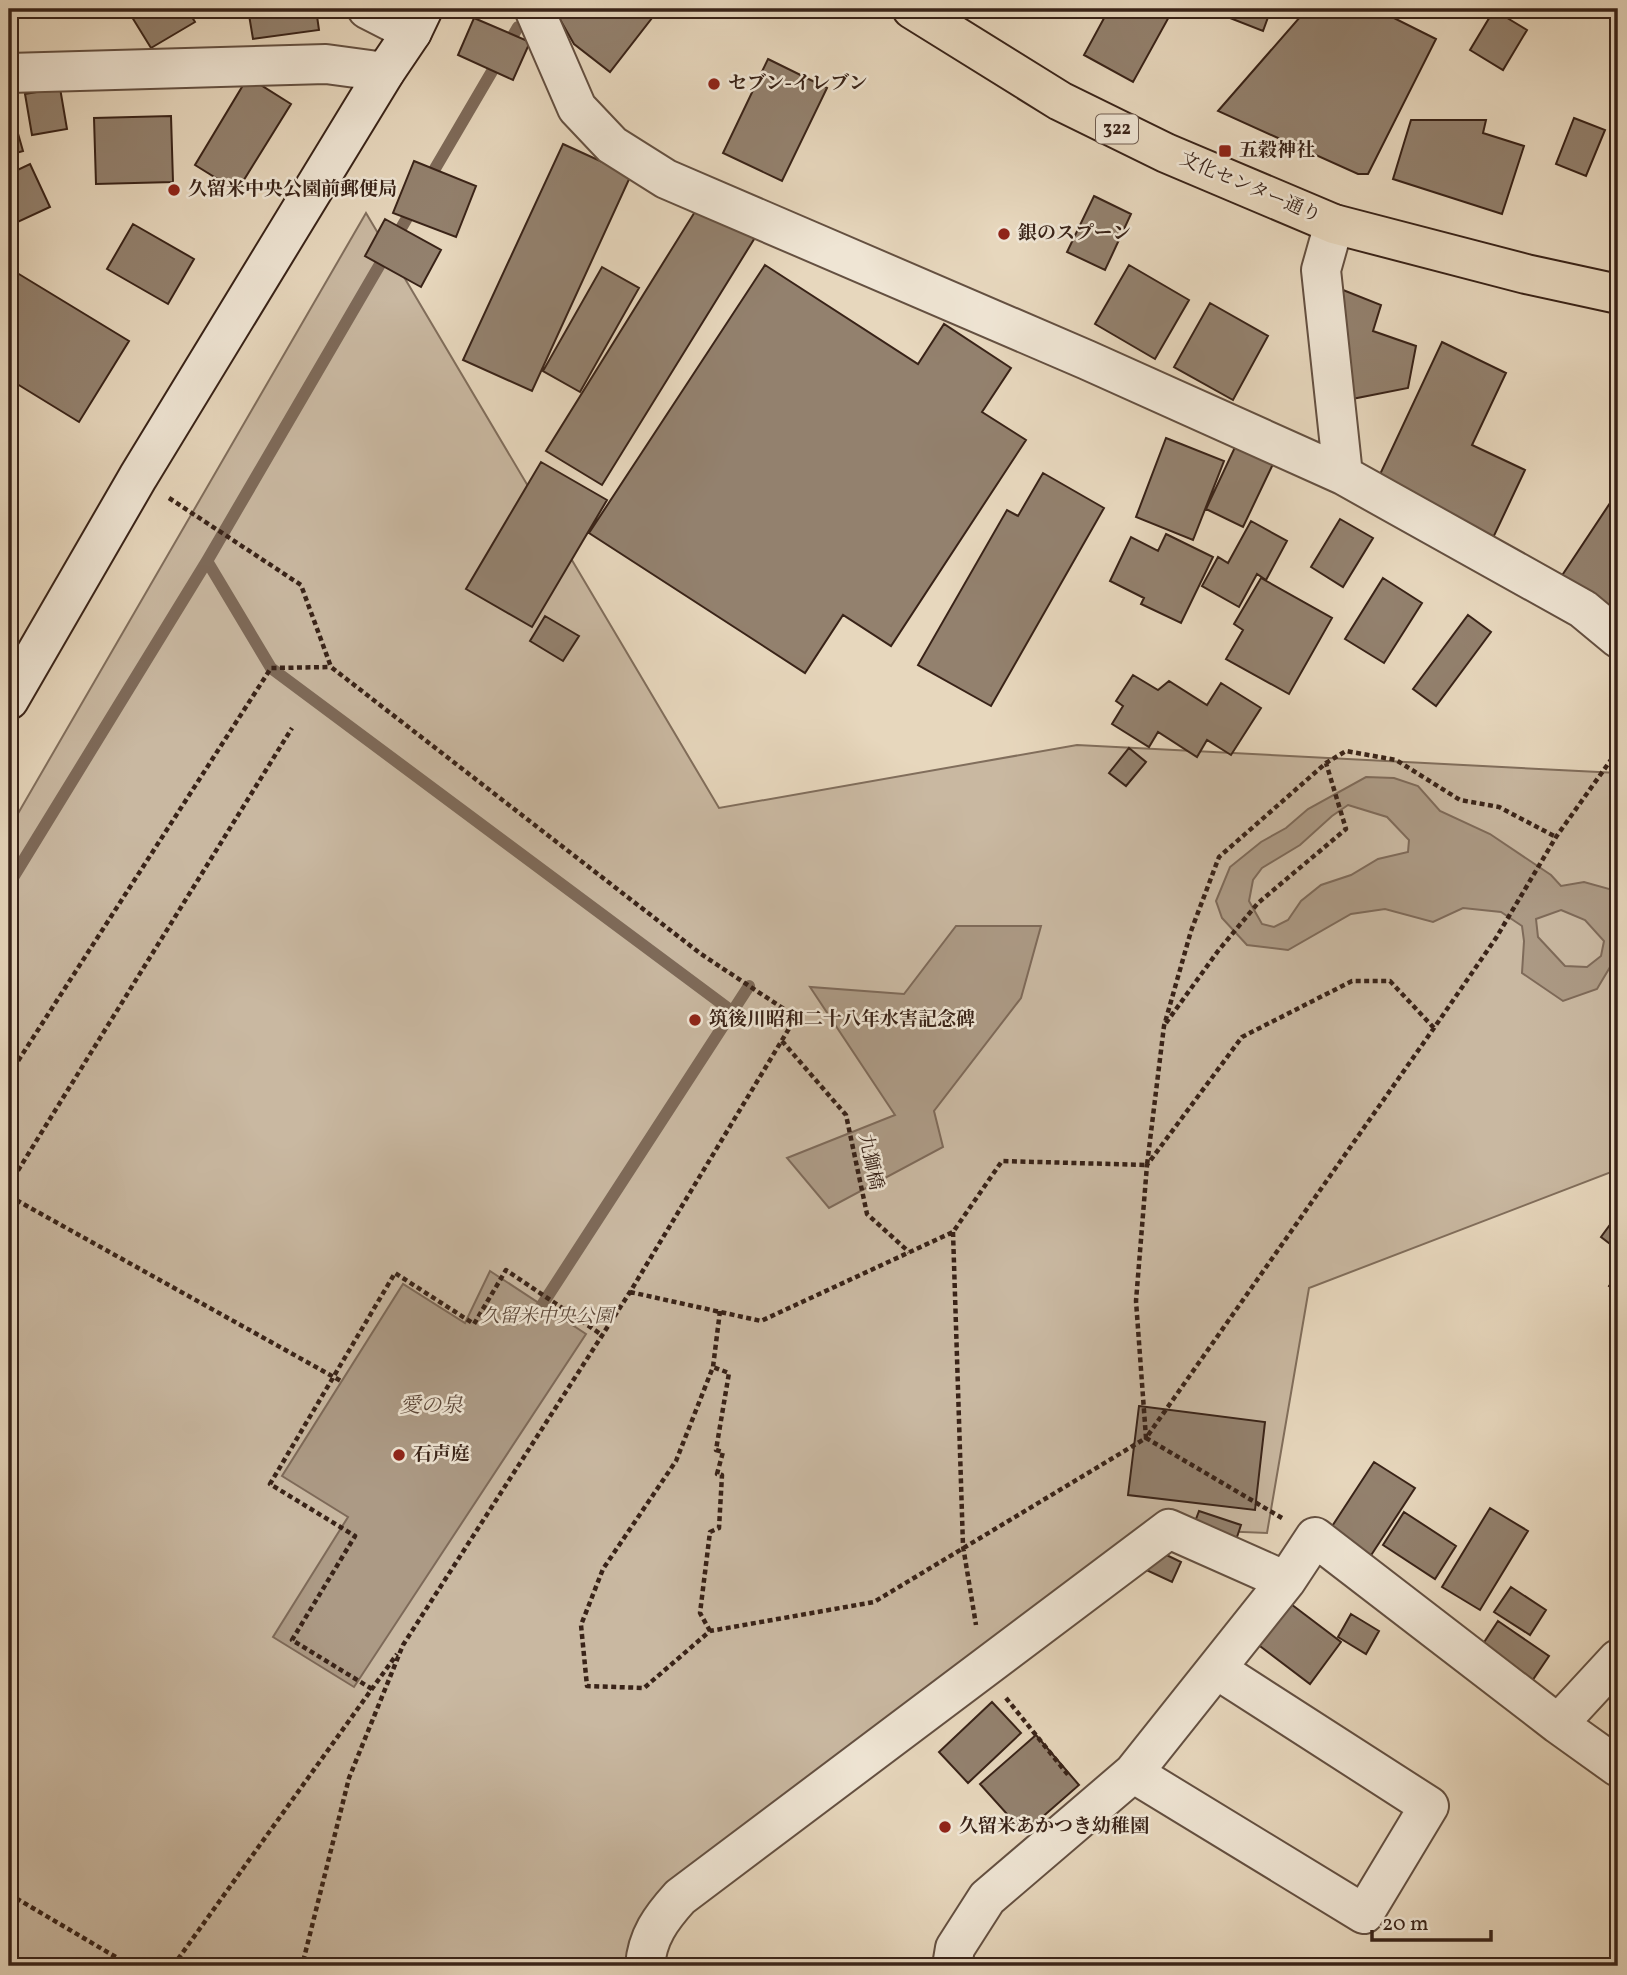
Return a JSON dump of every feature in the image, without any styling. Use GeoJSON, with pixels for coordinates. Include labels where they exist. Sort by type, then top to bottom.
{"type":"FeatureCollection","features":[{"type":"Feature","properties":{"kind":"highway","name":"文化センター通り"},"geometry":{"type":"LineString","coordinates":[[912,9],[1060,101],[1166,153],[1334,224],[1526,274],[1618,294]]}},
{"type":"Feature","properties":{"kind":"street"},"geometry":{"type":"LineString","coordinates":[[9,701],[138,477],[417,20],[366,9]]}},
{"type":"Feature","properties":{"kind":"street"},"geometry":{"type":"LineString","coordinates":[[534,9],[577,108],[612,145],[666,179],[1087,360],[1343,475],[1583,609],[1618,638]]}},
{"type":"Feature","properties":{"kind":"street"},"geometry":{"type":"LineString","coordinates":[[9,73],[326,64],[385,72]]}},
{"type":"Feature","properties":{"kind":"street"},"geometry":{"type":"LineString","coordinates":[[1334,224],[1321,270],[1343,475]]}},
{"type":"Feature","properties":{"kind":"street"},"geometry":{"type":"LineString","coordinates":[[645,1966],[646,1950],[658,1922],[680,1897],[1169,1529],[1286,1581]]}},
{"type":"Feature","properties":{"kind":"street"},"geometry":{"type":"LineString","coordinates":[[952,1966],[955,1948],[987,1898],[1133,1773],[1286,1581],[1315,1537],[1618,1767]]}},
{"type":"Feature","properties":{"kind":"street"},"geometry":{"type":"LineString","coordinates":[[1558,1724],[1618,1659]]}},
{"type":"Feature","properties":{"kind":"street"},"geometry":{"type":"LineString","coordinates":[[1133,1773],[1364,1914],[1429,1806],[1216,1669]]}},
{"type":"Feature","properties":{"kind":"path"},"geometry":{"type":"LineString","coordinates":[[138,477],[301,584],[331,667],[701,954],[796,1017],[630,1292],[403,1645],[173,1966]]}},
{"type":"Feature","properties":{"kind":"path"},"geometry":{"type":"LineString","coordinates":[[9,1075],[271,668],[331,667]]}},
{"type":"Feature","properties":{"kind":"path"},"geometry":{"type":"LineString","coordinates":[[9,1185],[292,728]]}},
{"type":"Feature","properties":{"kind":"path"},"geometry":{"type":"LineString","coordinates":[[720,1311],[713,1367],[676,1461],[603,1569],[581,1625],[587,1686],[644,1688],[710,1631],[874,1602],[1146,1438],[1496,938],[1556,837],[1618,750]]}},
{"type":"Feature","properties":{"kind":"path"},"geometry":{"type":"LineString","coordinates":[[1146,1438],[1136,1301],[1147,1165],[1164,1026],[1191,931],[1219,857],[1326,763],[1346,751],[1396,760],[1460,800],[1499,807],[1556,837]]}},
{"type":"Feature","properties":{"kind":"path"},"geometry":{"type":"LineString","coordinates":[[1164,1026],[1218,951],[1258,903],[1346,829],[1326,763]]}},
{"type":"Feature","properties":{"kind":"path"},"geometry":{"type":"LineString","coordinates":[[1147,1165],[1242,1037],[1352,981],[1390,981],[1434,1028]]}},
{"type":"Feature","properties":{"kind":"path","name":"九獅橋"},"geometry":{"type":"LineString","coordinates":[[782,1041],[846,1115],[867,1214],[909,1252]]}},
{"type":"Feature","properties":{"kind":"path"},"geometry":{"type":"LineString","coordinates":[[630,1292],[761,1321],[953,1232],[1002,1161],[1147,1165]]}},
{"type":"Feature","properties":{"kind":"path"},"geometry":{"type":"LineString","coordinates":[[9,1196],[341,1381]]}},
{"type":"Feature","properties":{"kind":"path"},"geometry":{"type":"LineString","coordinates":[[953,1232],[963,1546],[983,1669],[1094,1806]]}},
{"type":"Feature","properties":{"kind":"path"},"geometry":{"type":"LineString","coordinates":[[372,1689],[292,1640],[355,1536],[270,1484],[395,1273],[474,1324],[506,1270],[603,1335]]}},
{"type":"Feature","properties":{"kind":"path"},"geometry":{"type":"LineString","coordinates":[[710,1631],[700,1613],[710,1532],[719,1528],[722,1475],[718,1474],[723,1452],[716,1450],[729,1373],[713,1367]]}},
{"type":"Feature","properties":{"kind":"path"},"geometry":{"type":"LineString","coordinates":[[1146,1438],[1315,1537]]}},
{"type":"Feature","properties":{"kind":"path"},"geometry":{"type":"LineString","coordinates":[[302,1966],[349,1778],[403,1645]]}},
{"type":"Feature","properties":{"kind":"path"},"geometry":{"type":"LineString","coordinates":[[9,1894],[131,1966]]}},
{"type":"Feature","properties":{"kind":"green space","name":"久留米中央公園"},"geometry":{"type":"Polygon","coordinates":[[[366,213],[719,808],[1077,745],[1618,773],[1618,1166],[1614,1171],[1309,1288],[1267,1533],[1169,1529],[681,1884],[631,1966],[9,1966],[9,829],[366,213]]]}},
{"type":"Feature","properties":{"kind":"water"},"geometry":{"type":"Polygon","coordinates":[[[1366,777],[1394,778],[1418,786],[1440,811],[1490,834],[1551,875],[1561,886],[1584,882],[1613,890],[1618,897],[1616,957],[1597,989],[1563,1001],[1522,973],[1522,926],[1501,912],[1463,908],[1433,922],[1385,909],[1351,914],[1288,950],[1247,945],[1222,918],[1216,901],[1230,867],[1261,842],[1286,828],[1308,809],[1366,777]],[[1348,805],[1300,845],[1262,868],[1253,880],[1249,901],[1262,924],[1274,927],[1288,920],[1301,901],[1321,885],[1351,875],[1378,859],[1408,852],[1409,840],[1387,817],[1348,805]],[[1561,910],[1536,919],[1538,937],[1565,966],[1587,967],[1601,956],[1604,941],[1585,920],[1561,910]]]}},
{"type":"Feature","properties":{"kind":"water"},"geometry":{"type":"Polygon","coordinates":[[[956,926],[1041,926],[1021,998],[934,1111],[943,1147],[829,1208],[787,1158],[895,1115],[810,987],[904,994],[956,926]]]}},
{"type":"Feature","properties":{"kind":"water","name":"愛の泉"},"geometry":{"type":"Polygon","coordinates":[[[490,1271],[586,1334],[354,1687],[273,1637],[348,1517],[282,1476],[403,1284],[465,1323],[490,1271]]]}},
{"type":"Feature","properties":{"kind":"building"},"geometry":{"type":"Polygon","coordinates":[[[127,9],[187,9],[195,22],[151,48],[127,9]]]}},
{"type":"Feature","properties":{"kind":"building"},"geometry":{"type":"Polygon","coordinates":[[[248,9],[316,9],[319,30],[253,39],[248,9]]]}},
{"type":"Feature","properties":{"kind":"building"},"geometry":{"type":"Polygon","coordinates":[[[554,9],[659,9],[610,72],[574,44],[554,9]]]}},
{"type":"Feature","properties":{"kind":"building"},"geometry":{"type":"Polygon","coordinates":[[[1109,9],[1158,9],[1170,15],[1133,82],[1084,55],[1109,9]]]}},
{"type":"Feature","properties":{"kind":"building"},"geometry":{"type":"Polygon","coordinates":[[[1207,9],[1271,9],[1263,31],[1207,9]]]}},
{"type":"Feature","properties":{"kind":"building"},"geometry":{"type":"Polygon","coordinates":[[[1307,9],[1376,9],[1436,39],[1368,174],[1358,174],[1218,111],[1307,9]]]}},
{"type":"Feature","properties":{"kind":"building"},"geometry":{"type":"Polygon","coordinates":[[[1494,10],[1527,30],[1503,70],[1470,50],[1494,10]]]}},
{"type":"Feature","properties":{"kind":"building"},"geometry":{"type":"Polygon","coordinates":[[[474,18],[530,42],[513,80],[458,55],[474,18]]]}},
{"type":"Feature","properties":{"kind":"building"},"geometry":{"type":"Polygon","coordinates":[[[768,59],[827,88],[782,181],[723,153],[768,59]]]}},
{"type":"Feature","properties":{"kind":"building"},"geometry":{"type":"Polygon","coordinates":[[[248,77],[291,104],[237,191],[195,165],[248,77]]]}},
{"type":"Feature","properties":{"kind":"building"},"geometry":{"type":"Polygon","coordinates":[[[60,88],[67,129],[32,135],[25,94],[60,88]]]}},
{"type":"Feature","properties":{"kind":"building"},"geometry":{"type":"Polygon","coordinates":[[[9,102],[23,151],[9,155],[9,102]]]}},
{"type":"Feature","properties":{"kind":"building"},"geometry":{"type":"Polygon","coordinates":[[[171,116],[173,182],[96,184],[94,118],[171,116]]]}},
{"type":"Feature","properties":{"kind":"building"},"geometry":{"type":"Polygon","coordinates":[[[1574,118],[1605,130],[1586,176],[1556,164],[1574,118]]]}},
{"type":"Feature","properties":{"kind":"building"},"geometry":{"type":"Polygon","coordinates":[[[1411,120],[1486,120],[1483,133],[1524,146],[1502,214],[1393,179],[1411,120]]]}},
{"type":"Feature","properties":{"kind":"building"},"geometry":{"type":"Polygon","coordinates":[[[563,144],[631,175],[532,391],[463,360],[563,144]]]}},
{"type":"Feature","properties":{"kind":"building"},"geometry":{"type":"Polygon","coordinates":[[[414,161],[476,186],[456,237],[393,213],[414,161]]]}},
{"type":"Feature","properties":{"kind":"building"},"geometry":{"type":"Polygon","coordinates":[[[30,164],[50,207],[9,226],[9,174],[30,164]]]}},
{"type":"Feature","properties":{"kind":"building"},"geometry":{"type":"Polygon","coordinates":[[[1094,196],[1131,214],[1105,270],[1067,252],[1094,196]]]}},
{"type":"Feature","properties":{"kind":"building"},"geometry":{"type":"Polygon","coordinates":[[[701,202],[756,236],[602,485],[546,451],[701,202]]]}},
{"type":"Feature","properties":{"kind":"building"},"geometry":{"type":"Polygon","coordinates":[[[385,219],[441,250],[421,287],[365,256],[385,219]]]}},
{"type":"Feature","properties":{"kind":"building"},"geometry":{"type":"Polygon","coordinates":[[[133,224],[194,259],[168,304],[107,269],[133,224]]]}},
{"type":"Feature","properties":{"kind":"building"},"geometry":{"type":"Polygon","coordinates":[[[765,265],[918,364],[944,324],[1011,368],[982,412],[1026,440],[891,646],[843,615],[805,673],[589,533],[765,265]]]}},
{"type":"Feature","properties":{"kind":"building"},"geometry":{"type":"Polygon","coordinates":[[[1129,265],[1189,300],[1155,359],[1095,324],[1129,265]]]}},
{"type":"Feature","properties":{"kind":"building"},"geometry":{"type":"Polygon","coordinates":[[[602,267],[639,288],[580,392],[543,371],[602,267]]]}},
{"type":"Feature","properties":{"kind":"building"},"geometry":{"type":"Polygon","coordinates":[[[9,268],[129,341],[79,422],[9,379],[9,268]]]}},
{"type":"Feature","properties":{"kind":"building"},"geometry":{"type":"Polygon","coordinates":[[[1338,288],[1381,305],[1373,331],[1416,346],[1408,388],[1352,399],[1338,288]]]}},
{"type":"Feature","properties":{"kind":"building"},"geometry":{"type":"Polygon","coordinates":[[[1210,303],[1268,336],[1233,400],[1174,367],[1210,303]]]}},
{"type":"Feature","properties":{"kind":"building"},"geometry":{"type":"Polygon","coordinates":[[[1442,342],[1506,373],[1472,445],[1525,470],[1492,540],[1375,485],[1442,342]]]}},
{"type":"Feature","properties":{"kind":"building"},"geometry":{"type":"Polygon","coordinates":[[[1166,438],[1224,461],[1193,540],[1136,517],[1166,438]]]}},
{"type":"Feature","properties":{"kind":"building"},"geometry":{"type":"Polygon","coordinates":[[[1236,445],[1274,462],[1243,527],[1206,509],[1236,445]]]}},
{"type":"Feature","properties":{"kind":"building"},"geometry":{"type":"Polygon","coordinates":[[[541,462],[607,500],[532,627],[466,589],[541,462]]]}},
{"type":"Feature","properties":{"kind":"building"},"geometry":{"type":"Polygon","coordinates":[[[1043,473],[1104,508],[991,706],[918,665],[1007,510],[1018,516],[1043,473]]]}},
{"type":"Feature","properties":{"kind":"building"},"geometry":{"type":"Polygon","coordinates":[[[1618,491],[1618,615],[1561,577],[1618,491]]]}},
{"type":"Feature","properties":{"kind":"building"},"geometry":{"type":"Polygon","coordinates":[[[1340,519],[1373,538],[1343,587],[1311,567],[1340,519]]]}},
{"type":"Feature","properties":{"kind":"building"},"geometry":{"type":"Polygon","coordinates":[[[1251,521],[1287,541],[1266,580],[1257,574],[1239,607],[1202,586],[1218,557],[1228,563],[1251,521]]]}},
{"type":"Feature","properties":{"kind":"building"},"geometry":{"type":"Polygon","coordinates":[[[1166,534],[1213,557],[1181,623],[1141,604],[1144,598],[1110,581],[1131,537],[1158,551],[1166,534]]]}},
{"type":"Feature","properties":{"kind":"building"},"geometry":{"type":"Polygon","coordinates":[[[1261,578],[1332,618],[1289,694],[1226,659],[1243,630],[1234,624],[1261,578]]]}},
{"type":"Feature","properties":{"kind":"building"},"geometry":{"type":"Polygon","coordinates":[[[1383,578],[1422,603],[1384,663],[1345,639],[1383,578]]]}},
{"type":"Feature","properties":{"kind":"building"},"geometry":{"type":"Polygon","coordinates":[[[1468,615],[1491,632],[1436,706],[1413,689],[1468,615]]]}},
{"type":"Feature","properties":{"kind":"building"},"geometry":{"type":"Polygon","coordinates":[[[545,616],[579,636],[563,661],[530,641],[545,616]]]}},
{"type":"Feature","properties":{"kind":"building"},"geometry":{"type":"Polygon","coordinates":[[[1133,675],[1158,690],[1169,681],[1207,705],[1221,683],[1261,708],[1231,755],[1207,740],[1197,757],[1158,732],[1149,747],[1112,724],[1123,706],[1116,701],[1133,675]]]}},
{"type":"Feature","properties":{"kind":"building"},"geometry":{"type":"Polygon","coordinates":[[[1129,748],[1146,762],[1126,786],[1109,773],[1129,748]]]}},
{"type":"Feature","properties":{"kind":"building"},"geometry":{"type":"Polygon","coordinates":[[[1612,1222],[1618,1227],[1618,1250],[1601,1237],[1612,1222]]]}},
{"type":"Feature","properties":{"kind":"building"},"geometry":{"type":"Polygon","coordinates":[[[1618,1274],[1618,1293],[1609,1286],[1618,1274]]]}},
{"type":"Feature","properties":{"kind":"building"},"geometry":{"type":"Polygon","coordinates":[[[1139,1406],[1265,1422],[1255,1510],[1128,1495],[1139,1406]]]}},
{"type":"Feature","properties":{"kind":"building"},"geometry":{"type":"Polygon","coordinates":[[[1374,1462],[1415,1488],[1368,1560],[1327,1534],[1374,1462]]]}},
{"type":"Feature","properties":{"kind":"building"},"geometry":{"type":"Polygon","coordinates":[[[1490,1508],[1528,1531],[1480,1610],[1442,1587],[1490,1508]]]}},
{"type":"Feature","properties":{"kind":"building"},"geometry":{"type":"Polygon","coordinates":[[[1199,1511],[1241,1525],[1232,1552],[1189,1538],[1199,1511]]]}},
{"type":"Feature","properties":{"kind":"building"},"geometry":{"type":"Polygon","coordinates":[[[1404,1512],[1456,1546],[1435,1579],[1383,1545],[1404,1512]]]}},
{"type":"Feature","properties":{"kind":"building"},"geometry":{"type":"Polygon","coordinates":[[[1152,1548],[1181,1562],[1172,1582],[1142,1568],[1152,1548]]]}},
{"type":"Feature","properties":{"kind":"building"},"geometry":{"type":"Polygon","coordinates":[[[1511,1587],[1546,1610],[1530,1635],[1494,1612],[1511,1587]]]}},
{"type":"Feature","properties":{"kind":"building"},"geometry":{"type":"Polygon","coordinates":[[[1283,1598],[1341,1642],[1310,1684],[1252,1640],[1283,1598]]]}},
{"type":"Feature","properties":{"kind":"building"},"geometry":{"type":"Polygon","coordinates":[[[1351,1614],[1379,1631],[1366,1654],[1338,1637],[1351,1614]]]}},
{"type":"Feature","properties":{"kind":"building"},"geometry":{"type":"Polygon","coordinates":[[[1498,1621],[1549,1656],[1532,1681],[1481,1647],[1498,1621]]]}},
{"type":"Feature","properties":{"kind":"building"},"geometry":{"type":"Polygon","coordinates":[[[992,1702],[1021,1733],[968,1783],[939,1752],[992,1702]]]}},
{"type":"Feature","properties":{"kind":"building"},"geometry":{"type":"Polygon","coordinates":[[[1036,1735],[1079,1785],[1024,1833],[980,1784],[1036,1735]]]}},
{"type":"Feature","properties":{"kind":"waterway"},"geometry":{"type":"LineString","coordinates":[[426,184],[518,27]]}},
{"type":"Feature","properties":{"kind":"waterway"},"geometry":{"type":"LineString","coordinates":[[9,884],[207,561],[414,206]]}},
{"type":"Feature","properties":{"kind":"waterway"},"geometry":{"type":"LineString","coordinates":[[207,561],[271,668],[733,1012]]}},
{"type":"Feature","properties":{"kind":"waterway"},"geometry":{"type":"LineString","coordinates":[[542,1305],[749,986]]}},
{"type":"Feature","properties":{"kind":"place","name":"セブン-イレブン"},"geometry":{"type":"Point","coordinates":[714,84]}},
{"type":"Feature","properties":{"kind":"place","name":"五穀神社"},"geometry":{"type":"Point","coordinates":[1225,151]}},
{"type":"Feature","properties":{"kind":"place","name":"久留米中央公園前郵便局"},"geometry":{"type":"Point","coordinates":[174,190]}},
{"type":"Feature","properties":{"kind":"place","name":"銀のスプーン"},"geometry":{"type":"Point","coordinates":[1004,234]}},
{"type":"Feature","properties":{"kind":"place","name":"筑後川昭和二十八年水害記念碑"},"geometry":{"type":"Point","coordinates":[695,1020]}},
{"type":"Feature","properties":{"kind":"place","name":"石声庭"},"geometry":{"type":"Point","coordinates":[399,1455]}},
{"type":"Feature","properties":{"kind":"place","name":"久留米あかつき幼稚園"},"geometry":{"type":"Point","coordinates":[945,1827]}}]}
